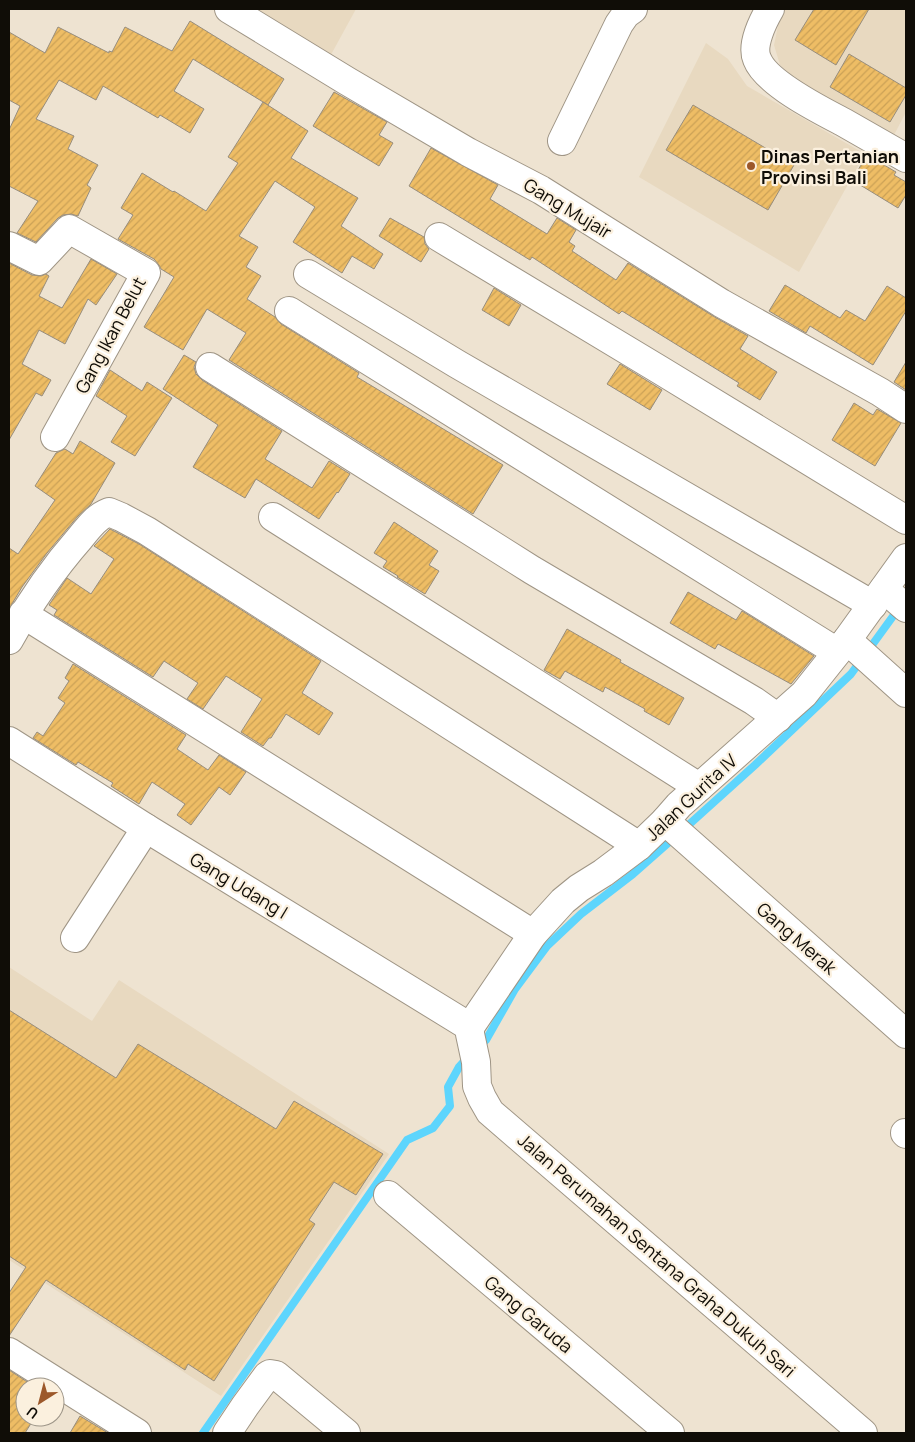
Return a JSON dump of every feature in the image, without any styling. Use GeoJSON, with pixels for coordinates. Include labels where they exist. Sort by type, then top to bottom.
{"type":"FeatureCollection","features":[{"type":"Feature","properties":{"kind":"street","name":"Gang Mujair"},"geometry":{"type":"LineString","coordinates":[[230,9],[348,82],[468,152],[540,190],[721,303],[906,408]]}},
{"type":"Feature","properties":{"kind":"street"},"geometry":{"type":"LineString","coordinates":[[562,141],[618,24],[633,9]]}},
{"type":"Feature","properties":{"kind":"street"},"geometry":{"type":"LineString","coordinates":[[770,9],[763,22],[754,50],[757,60],[764,70],[793,94],[906,158]]}},
{"type":"Feature","properties":{"kind":"street","name":"Gang Ikan Belut"},"geometry":{"type":"LineString","coordinates":[[9,246],[39,261],[69,229],[146,273],[55,437]]}},
{"type":"Feature","properties":{"kind":"street"},"geometry":{"type":"LineString","coordinates":[[439,237],[652,364],[906,520]]}},
{"type":"Feature","properties":{"kind":"street"},"geometry":{"type":"LineString","coordinates":[[308,274],[457,364],[892,601]]}},
{"type":"Feature","properties":{"kind":"street"},"geometry":{"type":"LineString","coordinates":[[289,312],[845,645],[877,668],[906,693]]}},
{"type":"Feature","properties":{"kind":"street"},"geometry":{"type":"LineString","coordinates":[[210,367],[532,570],[754,701],[778,718]]}},
{"type":"Feature","properties":{"kind":"street"},"geometry":{"type":"LineString","coordinates":[[9,640],[23,614],[47,578],[100,516],[109,512],[156,536],[639,846]]}},
{"type":"Feature","properties":{"kind":"street"},"geometry":{"type":"LineString","coordinates":[[273,517],[699,787]]}},
{"type":"Feature","properties":{"kind":"street","name":"Jalan Gurita IV"},"geometry":{"type":"LineString","coordinates":[[470,1031],[533,934],[563,901],[639,846],[676,832],[679,805],[804,694],[845,645],[892,601],[906,558]]}},
{"type":"Feature","properties":{"kind":"street"},"geometry":{"type":"LineString","coordinates":[[23,614],[533,934]]}},
{"type":"Feature","properties":{"kind":"street","name":"Gang Udang I"},"geometry":{"type":"LineString","coordinates":[[9,741],[470,1031]]}},
{"type":"Feature","properties":{"kind":"street"},"geometry":{"type":"LineString","coordinates":[[75,938],[146,828]]}},
{"type":"Feature","properties":{"kind":"street","name":"Gang Merak"},"geometry":{"type":"LineString","coordinates":[[676,832],[906,1034]]}},
{"type":"Feature","properties":{"kind":"street","name":"Jalan Perumahan Sentana Graha Dukuh Sari"},"geometry":{"type":"LineString","coordinates":[[470,1031],[476,1062],[477,1086],[490,1112],[863,1433]]}},
{"type":"Feature","properties":{"kind":"street","name":"Gang Garuda"},"geometry":{"type":"LineString","coordinates":[[388,1195],[670,1433]]}},
{"type":"Feature","properties":{"kind":"street"},"geometry":{"type":"LineString","coordinates":[[9,1352],[137,1433]]}},
{"type":"Feature","properties":{"kind":"street"},"geometry":{"type":"LineString","coordinates":[[227,1433],[270,1374],[276,1375],[346,1433]]}},
{"type":"Feature","properties":{"kind":"shaded area"},"geometry":{"type":"Polygon","coordinates":[[[236,9],[356,9],[327,62],[236,9]]]}},
{"type":"Feature","properties":{"kind":"shaded area","name":"Dinas Pertanian Provinsi Bali"},"geometry":{"type":"Polygon","coordinates":[[[783,9],[906,9],[906,112],[894,135],[800,83],[780,65],[774,45],[783,9]]]}},
{"type":"Feature","properties":{"kind":"shaded area","name":"Dinas Pertanian Provinsi Bali"},"geometry":{"type":"Polygon","coordinates":[[[706,43],[728,59],[747,86],[865,154],[799,272],[639,177],[706,43]]]}},
{"type":"Feature","properties":{"kind":"shaded area"},"geometry":{"type":"Polygon","coordinates":[[[9,967],[92,1021],[119,980],[389,1154],[221,1396],[9,1260],[9,967]]]}},
{"type":"Feature","properties":{"kind":"building"},"geometry":{"type":"Polygon","coordinates":[[[814,9],[869,9],[836,65],[795,40],[814,9]]]}},
{"type":"Feature","properties":{"kind":"building"},"geometry":{"type":"Polygon","coordinates":[[[190,21],[284,79],[268,105],[193,59],[174,91],[204,109],[190,133],[160,115],[158,118],[103,86],[96,100],[59,80],[36,119],[74,136],[68,149],[98,165],[87,185],[91,188],[78,216],[71,214],[58,218],[36,242],[17,233],[38,201],[9,186],[9,130],[20,106],[9,100],[9,32],[45,53],[58,27],[109,53],[109,51],[112,52],[125,27],[172,51],[190,21]]]}},
{"type":"Feature","properties":{"kind":"building"},"geometry":{"type":"Polygon","coordinates":[[[849,54],[906,88],[906,95],[890,122],[830,87],[849,54]]]}},
{"type":"Feature","properties":{"kind":"building"},"geometry":{"type":"Polygon","coordinates":[[[334,92],[387,122],[379,135],[393,143],[379,166],[313,126],[334,92]]]}},
{"type":"Feature","properties":{"kind":"building"},"geometry":{"type":"Polygon","coordinates":[[[263,102],[308,131],[291,158],[358,198],[341,226],[383,254],[374,269],[352,256],[342,273],[293,242],[315,207],[275,181],[239,236],[258,247],[246,267],[261,276],[247,299],[275,317],[281,324],[359,373],[357,377],[503,465],[473,514],[229,360],[246,333],[207,309],[183,350],[144,327],[174,277],[161,269],[154,259],[118,239],[133,215],[121,208],[142,173],[206,211],[238,163],[228,157],[263,102]]]}},
{"type":"Feature","properties":{"kind":"building"},"geometry":{"type":"Polygon","coordinates":[[[693,105],[794,165],[768,210],[666,150],[693,105]]]}},
{"type":"Feature","properties":{"kind":"building"},"geometry":{"type":"Polygon","coordinates":[[[431,148],[498,185],[490,199],[547,234],[557,218],[576,230],[569,242],[575,246],[572,251],[616,280],[628,263],[748,336],[740,349],[777,372],[760,400],[737,386],[739,383],[622,311],[619,314],[532,257],[530,260],[409,186],[431,148]]]}},
{"type":"Feature","properties":{"kind":"building"},"geometry":{"type":"Polygon","coordinates":[[[867,155],[896,172],[894,175],[906,182],[906,195],[898,208],[852,180],[867,155]]]}},
{"type":"Feature","properties":{"kind":"building"},"geometry":{"type":"Polygon","coordinates":[[[390,218],[424,237],[425,244],[429,249],[421,262],[379,236],[390,218]]]}},
{"type":"Feature","properties":{"kind":"building"},"geometry":{"type":"Polygon","coordinates":[[[91,259],[117,274],[96,305],[88,299],[65,344],[39,330],[22,364],[51,380],[42,396],[36,393],[9,440],[9,263],[32,275],[41,276],[46,274],[49,276],[39,296],[62,308],[91,259]]]}},
{"type":"Feature","properties":{"kind":"building"},"geometry":{"type":"Polygon","coordinates":[[[785,285],[840,318],[846,310],[865,321],[887,286],[906,298],[906,311],[873,365],[810,326],[806,333],[769,311],[785,285]]]}},
{"type":"Feature","properties":{"kind":"building"},"geometry":{"type":"Polygon","coordinates":[[[494,288],[521,305],[509,326],[482,310],[494,288]]]}},
{"type":"Feature","properties":{"kind":"building"},"geometry":{"type":"Polygon","coordinates":[[[184,355],[196,362],[194,367],[196,374],[202,380],[282,431],[265,459],[312,488],[329,461],[350,474],[319,519],[256,479],[245,498],[193,467],[218,425],[163,389],[184,355]]]}},
{"type":"Feature","properties":{"kind":"building"},"geometry":{"type":"Polygon","coordinates":[[[906,362],[906,390],[894,382],[906,362]]]}},
{"type":"Feature","properties":{"kind":"building"},"geometry":{"type":"Polygon","coordinates":[[[620,364],[662,390],[650,410],[607,384],[620,364]]]}},
{"type":"Feature","properties":{"kind":"building"},"geometry":{"type":"Polygon","coordinates":[[[110,370],[142,391],[147,382],[172,398],[135,456],[111,442],[127,416],[96,396],[110,370]]]}},
{"type":"Feature","properties":{"kind":"building"},"geometry":{"type":"Polygon","coordinates":[[[854,403],[873,415],[877,409],[901,423],[875,466],[832,440],[854,403]]]}},
{"type":"Feature","properties":{"kind":"building"},"geometry":{"type":"Polygon","coordinates":[[[80,441],[115,463],[91,504],[78,516],[47,553],[22,587],[9,609],[9,548],[18,554],[55,500],[35,486],[56,453],[65,449],[73,454],[80,441]]]}},
{"type":"Feature","properties":{"kind":"building"},"geometry":{"type":"Polygon","coordinates":[[[394,522],[438,551],[429,565],[439,571],[425,594],[383,567],[387,561],[374,553],[394,522]]]}},
{"type":"Feature","properties":{"kind":"building"},"geometry":{"type":"Polygon","coordinates":[[[110,529],[139,544],[321,661],[302,693],[333,713],[319,735],[286,714],[271,738],[263,746],[241,732],[262,699],[226,676],[203,709],[187,699],[198,683],[164,661],[153,677],[54,615],[57,610],[49,605],[67,578],[91,594],[114,559],[94,546],[110,529]]]}},
{"type":"Feature","properties":{"kind":"building"},"geometry":{"type":"Polygon","coordinates":[[[688,592],[736,620],[742,611],[814,656],[791,684],[718,644],[715,649],[670,623],[688,592]]]}},
{"type":"Feature","properties":{"kind":"building"},"geometry":{"type":"Polygon","coordinates":[[[567,629],[621,660],[620,662],[684,698],[669,725],[644,711],[645,709],[605,687],[603,692],[565,671],[560,679],[544,670],[567,629]]]}},
{"type":"Feature","properties":{"kind":"building"},"geometry":{"type":"Polygon","coordinates":[[[73,664],[186,735],[177,749],[208,770],[219,755],[246,772],[230,795],[219,787],[191,825],[177,815],[185,804],[152,782],[139,804],[111,786],[113,783],[78,762],[76,765],[33,738],[37,732],[43,736],[65,703],[58,698],[69,681],[65,678],[73,664]]]}},
{"type":"Feature","properties":{"kind":"building"},"geometry":{"type":"Polygon","coordinates":[[[9,1010],[116,1078],[138,1044],[276,1129],[294,1101],[383,1154],[356,1195],[334,1182],[309,1220],[315,1224],[214,1381],[188,1364],[185,1370],[46,1280],[9,1336],[9,1293],[26,1267],[9,1256],[9,1010]]]}},
{"type":"Feature","properties":{"kind":"building"},"geometry":{"type":"Polygon","coordinates":[[[9,1370],[20,1377],[15,1377],[15,1427],[29,1427],[25,1433],[9,1433],[9,1370]]]}},
{"type":"Feature","properties":{"kind":"building"},"geometry":{"type":"Polygon","coordinates":[[[80,1416],[108,1433],[70,1433],[80,1416]]]}},
{"type":"Feature","properties":{"kind":"waterway"},"geometry":{"type":"LineString","coordinates":[[479,1047],[486,1040],[515,989],[547,946],[581,914],[633,874],[684,829],[851,674],[899,608]]}},
{"type":"Feature","properties":{"kind":"waterway"},"geometry":{"type":"LineString","coordinates":[[203,1433],[407,1140],[433,1128],[450,1106],[448,1087],[459,1067],[469,1056]]}},
{"type":"Feature","properties":{"kind":"place","name":"Dinas Pertanian Provinsi Bali"},"geometry":{"type":"Point","coordinates":[751,166]}}]}
